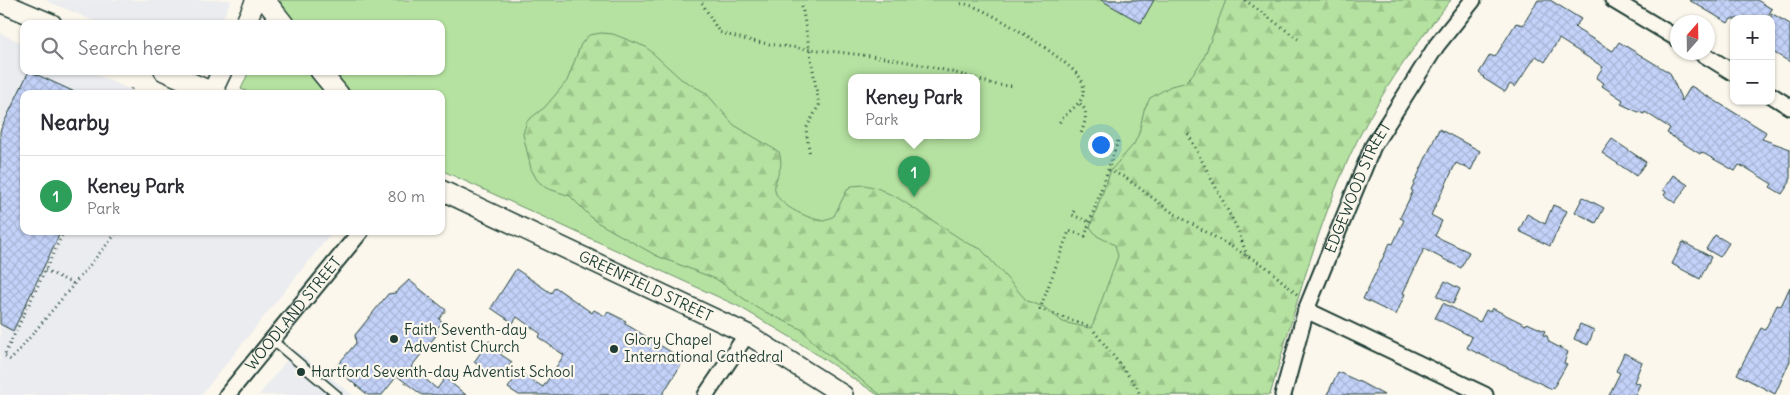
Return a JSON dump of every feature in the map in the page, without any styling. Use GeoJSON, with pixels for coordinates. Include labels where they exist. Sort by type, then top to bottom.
{"type":"FeatureCollection","features":[{"type":"Feature","properties":{"kind":"street"},"geometry":{"type":"LineString","coordinates":[[247,20],[256,0]]}},
{"type":"Feature","properties":{"kind":"street"},"geometry":{"type":"LineString","coordinates":[[265,0],[281,20]]}},
{"type":"Feature","properties":{"kind":"street","name":"EDGEWOOD STREET"},"geometry":{"type":"LineString","coordinates":[[1283,395],[1307,307],[1373,146],[1437,45],[1473,0]]}},
{"type":"Feature","properties":{"kind":"street"},"geometry":{"type":"LineString","coordinates":[[1613,0],[1670,34]]}},
{"type":"Feature","properties":{"kind":"street"},"geometry":{"type":"LineString","coordinates":[[0,2],[43,20]]}},
{"type":"Feature","properties":{"kind":"street"},"geometry":{"type":"LineString","coordinates":[[1713,60],[1730,71]]}},
{"type":"Feature","properties":{"kind":"street"},"geometry":{"type":"LineString","coordinates":[[173,75],[207,90]]}},
{"type":"Feature","properties":{"kind":"street"},"geometry":{"type":"LineString","coordinates":[[215,90],[221,75]]}},
{"type":"Feature","properties":{"kind":"street"},"geometry":{"type":"LineString","coordinates":[[323,75],[336,90]]}},
{"type":"Feature","properties":{"kind":"street"},"geometry":{"type":"LineString","coordinates":[[1775,98],[1790,107]]}},
{"type":"Feature","properties":{"kind":"street","name":"GREENFIELD STREET"},"geometry":{"type":"LineString","coordinates":[[445,192],[747,334],[844,395]]}},
{"type":"Feature","properties":{"kind":"street","name":"WOODLAND STREET"},"geometry":{"type":"LineString","coordinates":[[227,395],[357,235]]}},
{"type":"Feature","properties":{"kind":"street"},"geometry":{"type":"LineString","coordinates":[[1307,307],[1485,395]]}},
{"type":"Feature","properties":{"kind":"street"},"geometry":{"type":"LineString","coordinates":[[706,395],[747,334]]}},
{"type":"Feature","properties":{"kind":"lane"},"geometry":{"type":"LineString","coordinates":[[272,340],[337,395]]}},
{"type":"Feature","properties":{"kind":"path"},"geometry":{"type":"LineString","coordinates":[[1245,0],[1256,10],[1298,39]]}},
{"type":"Feature","properties":{"kind":"path"},"geometry":{"type":"LineString","coordinates":[[702,3],[719,32],[772,46],[920,64],[957,74]]}},
{"type":"Feature","properties":{"kind":"path"},"geometry":{"type":"LineString","coordinates":[[961,4],[973,5],[1060,57],[1074,69],[1082,81],[1083,92],[1080,104],[1058,125]]}},
{"type":"Feature","properties":{"kind":"path"},"geometry":{"type":"LineString","coordinates":[[802,6],[819,105],[806,129],[810,156]]}},
{"type":"Feature","properties":{"kind":"path"},"geometry":{"type":"LineString","coordinates":[[980,80],[996,85],[1012,86]]}},
{"type":"Feature","properties":{"kind":"path"},"geometry":{"type":"LineString","coordinates":[[1080,104],[1086,112],[1081,134]]}},
{"type":"Feature","properties":{"kind":"path"},"geometry":{"type":"LineString","coordinates":[[1188,134],[1238,230],[1247,256]]}},
{"type":"Feature","properties":{"kind":"path"},"geometry":{"type":"LineString","coordinates":[[1118,141],[1085,236],[1069,231],[1040,309],[1091,327],[1137,387],[1140,395]]}},
{"type":"Feature","properties":{"kind":"path"},"geometry":{"type":"LineString","coordinates":[[1109,170],[1126,178],[1174,213],[1265,266],[1307,307]]}},
{"type":"Feature","properties":{"kind":"path"},"geometry":{"type":"LineString","coordinates":[[1074,211],[1072,215],[1090,222]]}},
{"type":"Feature","properties":{"kind":"path"},"geometry":{"type":"LineString","coordinates":[[62,235],[4,356],[10,360],[115,235]]}},
{"type":"Feature","properties":{"kind":"path"},"geometry":{"type":"LineString","coordinates":[[45,270],[74,284]]}},
{"type":"Feature","properties":{"kind":"shaded area"},"geometry":{"type":"Polygon","coordinates":[[[45,0],[231,0],[222,20],[92,20],[45,0]]]}},
{"type":"Feature","properties":{"kind":"shaded area"},"geometry":{"type":"Polygon","coordinates":[[[0,33],[20,42],[20,75],[97,75],[131,90],[20,90],[20,235],[330,235],[201,395],[0,395],[0,33]]]}},
{"type":"Feature","properties":{"kind":"shaded area","name":"Hartford Seventh-day Adventist School"},"geometry":{"type":"Polygon","coordinates":[[[295,350],[353,395],[259,395],[295,350]]]}},
{"type":"Feature","properties":{"kind":"green space"},"geometry":{"type":"Polygon","coordinates":[[[281,0],[1447,0],[1425,27],[1374,104],[1333,185],[1262,395],[878,395],[792,338],[738,306],[445,172],[445,90],[241,89],[247,75],[445,75],[445,20],[272,20],[281,0]]]}},
{"type":"Feature","properties":{"kind":"green space"},"geometry":{"type":"Polygon","coordinates":[[[1226,0],[1451,0],[1422,37],[1381,97],[1348,160],[1314,247],[1270,395],[881,395],[818,347],[801,329],[757,308],[716,279],[657,256],[595,221],[570,196],[546,188],[537,180],[531,169],[523,134],[527,121],[545,107],[567,81],[581,44],[589,35],[613,34],[646,47],[681,79],[706,93],[734,125],[779,152],[781,166],[775,185],[775,192],[792,209],[809,217],[824,221],[834,216],[847,190],[851,186],[865,185],[877,188],[898,198],[967,243],[981,249],[1027,301],[1044,307],[1063,322],[1089,328],[1093,324],[1118,256],[1115,245],[1097,236],[1090,227],[1111,170],[1134,144],[1139,133],[1144,110],[1150,98],[1171,86],[1184,83],[1203,60],[1226,0]]]}},
{"type":"Feature","properties":{"kind":"building"},"geometry":{"type":"Polygon","coordinates":[[[1101,0],[1154,0],[1141,23],[1101,0]]]}},
{"type":"Feature","properties":{"kind":"building"},"geometry":{"type":"Polygon","coordinates":[[[1538,0],[1550,0],[1581,19],[1575,27],[1578,30],[1613,51],[1619,42],[1670,73],[1682,101],[1691,86],[1766,132],[1762,139],[1790,149],[1790,182],[1782,194],[1770,187],[1772,184],[1748,169],[1739,165],[1735,171],[1701,152],[1700,154],[1667,133],[1670,128],[1645,112],[1644,114],[1621,104],[1623,100],[1602,86],[1604,83],[1596,78],[1603,67],[1559,39],[1545,62],[1536,56],[1515,87],[1510,84],[1505,92],[1483,78],[1479,73],[1490,55],[1495,57],[1516,23],[1523,25],[1538,0]]]}},
{"type":"Feature","properties":{"kind":"building"},"geometry":{"type":"Polygon","coordinates":[[[1689,0],[1757,0],[1772,9],[1768,15],[1730,15],[1728,23],[1689,0]]]}},
{"type":"Feature","properties":{"kind":"building"},"geometry":{"type":"Polygon","coordinates":[[[1775,15],[1790,24],[1790,62],[1775,53],[1775,15]]]}},
{"type":"Feature","properties":{"kind":"building"},"geometry":{"type":"Polygon","coordinates":[[[27,75],[38,75],[70,90],[20,90],[20,235],[59,235],[13,331],[0,324],[0,131],[27,75]]]}},
{"type":"Feature","properties":{"kind":"building"},"geometry":{"type":"Polygon","coordinates":[[[1439,129],[1480,151],[1471,170],[1456,163],[1431,215],[1442,221],[1435,236],[1469,252],[1461,268],[1424,249],[1403,293],[1405,294],[1396,315],[1363,299],[1390,243],[1393,244],[1404,220],[1400,218],[1439,129]]]}},
{"type":"Feature","properties":{"kind":"building"},"geometry":{"type":"Polygon","coordinates":[[[1612,139],[1646,162],[1636,176],[1602,153],[1612,139]]]}},
{"type":"Feature","properties":{"kind":"building"},"geometry":{"type":"Polygon","coordinates":[[[1673,175],[1688,185],[1675,203],[1664,195],[1666,192],[1663,190],[1673,175]]]}},
{"type":"Feature","properties":{"kind":"building"},"geometry":{"type":"Polygon","coordinates":[[[1583,197],[1604,208],[1596,223],[1575,212],[1583,197]]]}},
{"type":"Feature","properties":{"kind":"building"},"geometry":{"type":"Polygon","coordinates":[[[1553,205],[1567,211],[1550,246],[1519,231],[1527,214],[1545,224],[1553,205]]]}},
{"type":"Feature","properties":{"kind":"building"},"geometry":{"type":"Polygon","coordinates":[[[1715,235],[1729,243],[1720,257],[1706,249],[1715,235]]]}},
{"type":"Feature","properties":{"kind":"building"},"geometry":{"type":"Polygon","coordinates":[[[1683,242],[1711,257],[1700,279],[1672,264],[1683,242]]]}},
{"type":"Feature","properties":{"kind":"building","name":"Glory Chapel International Cathedral"},"geometry":{"type":"Polygon","coordinates":[[[516,269],[551,293],[555,287],[592,313],[594,310],[605,316],[608,312],[626,321],[624,323],[684,360],[662,395],[519,395],[508,388],[519,372],[543,387],[564,355],[538,337],[541,334],[517,317],[513,323],[491,308],[516,269]]]}},
{"type":"Feature","properties":{"kind":"building","name":"Faith Seventh-day Adventist Church"},"geometry":{"type":"Polygon","coordinates":[[[409,280],[446,310],[439,319],[443,322],[437,328],[438,333],[411,367],[437,389],[445,378],[466,395],[422,395],[397,376],[382,395],[368,395],[335,368],[356,343],[355,335],[388,294],[395,293],[409,280]]]}},
{"type":"Feature","properties":{"kind":"building"},"geometry":{"type":"Polygon","coordinates":[[[1445,281],[1460,289],[1453,304],[1437,296],[1445,281]]]}},
{"type":"Feature","properties":{"kind":"building"},"geometry":{"type":"Polygon","coordinates":[[[1790,287],[1790,361],[1775,394],[1737,374],[1761,328],[1765,330],[1777,305],[1781,306],[1790,287]]]}},
{"type":"Feature","properties":{"kind":"building"},"geometry":{"type":"Polygon","coordinates":[[[1443,303],[1480,322],[1486,310],[1490,312],[1492,308],[1526,325],[1527,323],[1545,331],[1543,335],[1547,336],[1549,342],[1568,352],[1564,363],[1567,364],[1552,389],[1467,348],[1472,337],[1435,318],[1443,303]]]}},
{"type":"Feature","properties":{"kind":"building"},"geometry":{"type":"Polygon","coordinates":[[[1580,324],[1594,330],[1588,345],[1574,339],[1580,324]]]}},
{"type":"Feature","properties":{"kind":"building"},"geometry":{"type":"Polygon","coordinates":[[[489,341],[503,351],[500,354],[512,362],[502,375],[491,367],[488,372],[474,362],[489,341]]]}},
{"type":"Feature","properties":{"kind":"building"},"geometry":{"type":"Polygon","coordinates":[[[1624,353],[1642,362],[1634,382],[1640,384],[1635,395],[1609,395],[1620,373],[1616,371],[1624,353]]]}},
{"type":"Feature","properties":{"kind":"building"},"geometry":{"type":"Polygon","coordinates":[[[1338,372],[1362,383],[1384,395],[1327,395],[1338,372]]]}},
{"type":"Feature","properties":{"kind":"place","name":"Keney Park"},"geometry":{"type":"Point","coordinates":[914,197]}},
{"type":"Feature","properties":{"kind":"place","name":"Faith Seventh-day Adventist Church"},"geometry":{"type":"Point","coordinates":[394,339]}},
{"type":"Feature","properties":{"kind":"place","name":"Glory Chapel International Cathedral"},"geometry":{"type":"Point","coordinates":[614,349]}},
{"type":"Feature","properties":{"kind":"place","name":"Hartford Seventh-day Adventist School"},"geometry":{"type":"Point","coordinates":[301,372]}}]}
